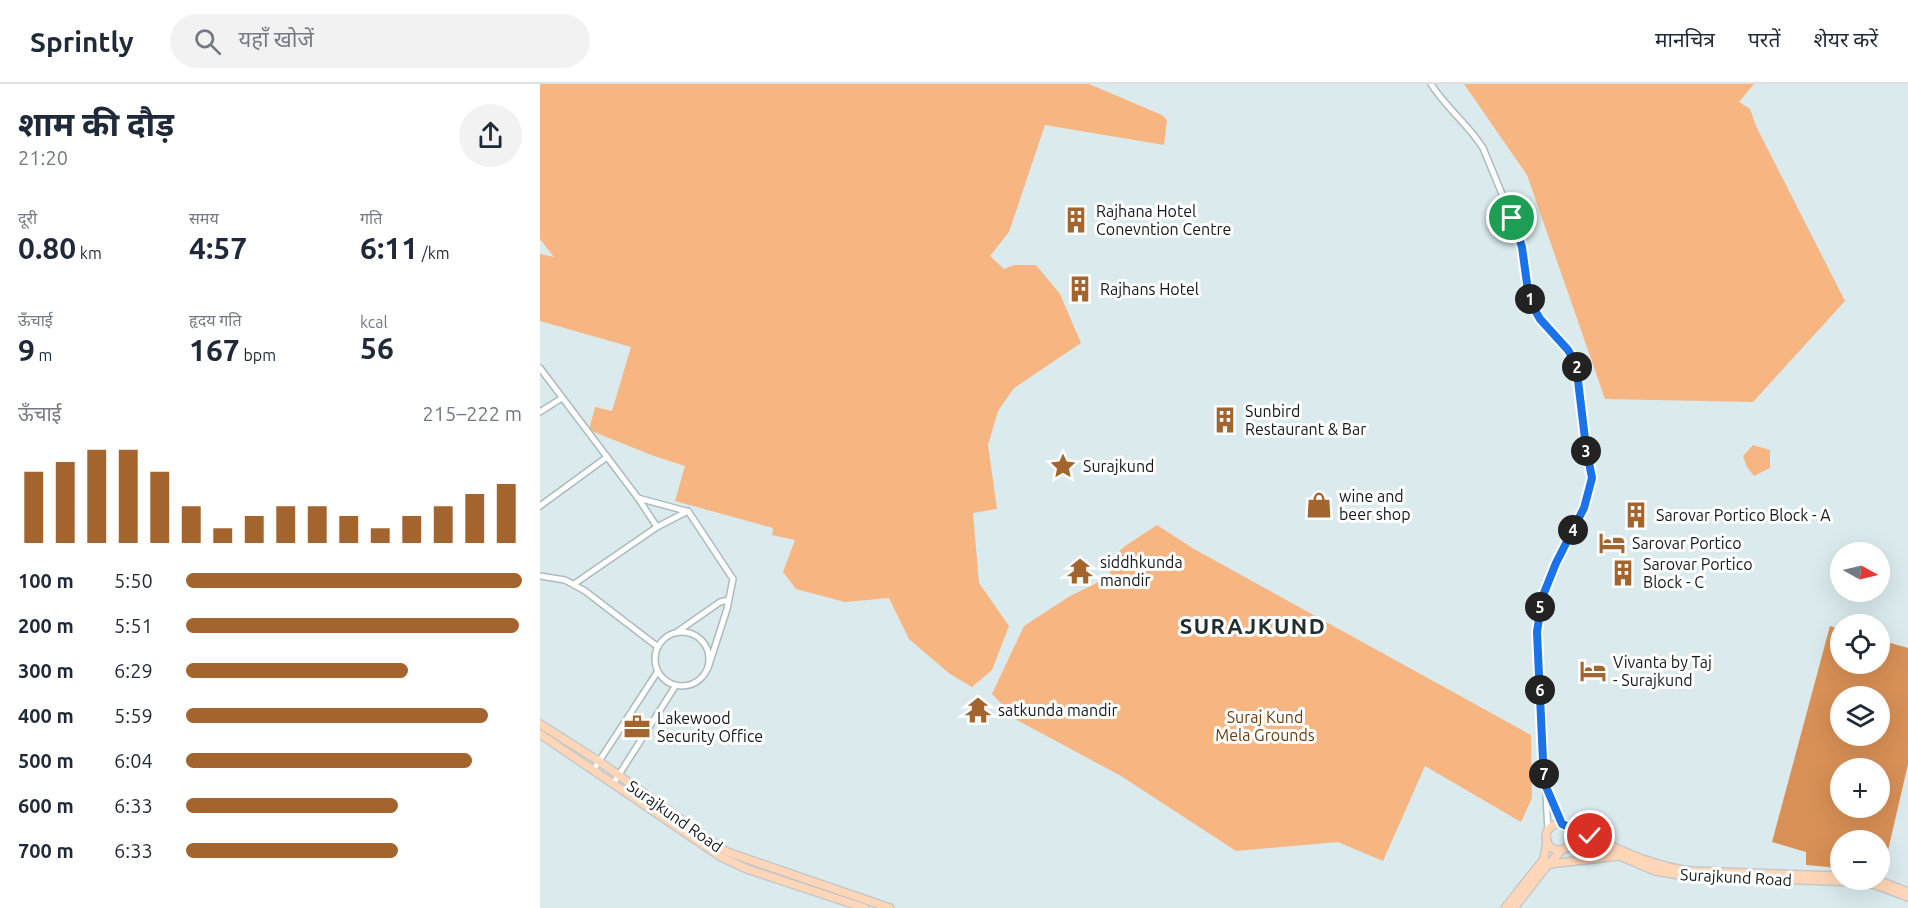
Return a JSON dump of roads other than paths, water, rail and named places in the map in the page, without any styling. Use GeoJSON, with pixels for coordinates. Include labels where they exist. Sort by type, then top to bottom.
{"type":"FeatureCollection","features":[{"type":"Feature","properties":{"kind":"main road","name":"Surajkund Road"},"geometry":{"type":"LineString","coordinates":[[540,724],[600,762],[727,852],[890,908]]}},
{"type":"Feature","properties":{"kind":"main road","name":"Surajkund Road"},"geometry":{"type":"LineString","coordinates":[[540,734],[729,861],[865,908]]}},
{"type":"Feature","properties":{"kind":"main road"},"geometry":{"type":"LineString","coordinates":[[1505,908],[1544,859],[1548,831],[1555,824],[1565,825],[1572,836],[1571,842],[1514,908]]}},
{"type":"Feature","properties":{"kind":"main road","name":"Surajkund Road"},"geometry":{"type":"LineString","coordinates":[[1565,825],[1650,863],[1674,869],[1830,876]]}},
{"type":"Feature","properties":{"kind":"main road"},"geometry":{"type":"LineString","coordinates":[[1547,841],[1556,849],[1564,849]]}},
{"type":"Feature","properties":{"kind":"main road","name":"Surajkund Road"},"geometry":{"type":"LineString","coordinates":[[1564,849],[1596,846],[1655,871],[1685,876],[1857,882],[1876,885],[1908,897]]}},
{"type":"Feature","properties":{"kind":"main road"},"geometry":{"type":"LineString","coordinates":[[1550,864],[1619,856]]}},
{"type":"Feature","properties":{"kind":"main road"},"geometry":{"type":"LineString","coordinates":[[1890,884],[1908,891]]}},
{"type":"Feature","properties":{"kind":"street"},"geometry":{"type":"LineString","coordinates":[[1431,84],[1483,148],[1521,240],[1532,305],[1540,319],[1572,356],[1578,372],[1579,400],[1592,484],[1584,508],[1556,563],[1542,598],[1537,632],[1548,831]]}},
{"type":"Feature","properties":{"kind":"street"},"geometry":{"type":"LineString","coordinates":[[540,368],[638,498],[657,527]]}},
{"type":"Feature","properties":{"kind":"street"},"geometry":{"type":"LineString","coordinates":[[540,412],[562,398]]}},
{"type":"Feature","properties":{"kind":"street"},"geometry":{"type":"LineString","coordinates":[[540,506],[607,457]]}},
{"type":"Feature","properties":{"kind":"street"},"geometry":{"type":"LineString","coordinates":[[638,498],[688,512],[733,577],[727,609],[708,668],[703,676],[695,683],[686,686],[676,685],[666,680],[658,671],[655,659],[658,647],[666,637],[720,602],[728,600]]}},
{"type":"Feature","properties":{"kind":"street"},"geometry":{"type":"LineString","coordinates":[[574,584],[657,527],[688,512]]}},
{"type":"Feature","properties":{"kind":"street"},"geometry":{"type":"LineString","coordinates":[[540,576],[557,578],[574,584],[658,647]]}},
{"type":"Feature","properties":{"kind":"street"},"geometry":{"type":"LineString","coordinates":[[677,632],[688,632],[699,637],[706,646],[709,657],[708,668]]}},
{"type":"Feature","properties":{"kind":"street"},"geometry":{"type":"LineString","coordinates":[[594,769],[658,671]]}},
{"type":"Feature","properties":{"kind":"street"},"geometry":{"type":"LineString","coordinates":[[614,784],[676,685]]}},
{"type":"Feature","properties":{"kind":"street"},"geometry":{"type":"LineString","coordinates":[[1544,782],[1565,825]]}},
{"type":"Feature","properties":{"kind":"place","name":"Rajhana Hotel Conevntion Centre"},"geometry":{"type":"Point","coordinates":[1076,220]}},
{"type":"Feature","properties":{"kind":"place","name":"Rajhans Hotel"},"geometry":{"type":"Point","coordinates":[1080,289]}},
{"type":"Feature","properties":{"kind":"place","name":"Sunbird Restaurant & Bar"},"geometry":{"type":"Point","coordinates":[1225,420]}},
{"type":"Feature","properties":{"kind":"place","name":"Surajkund"},"geometry":{"type":"Point","coordinates":[1063,466]}},
{"type":"Feature","properties":{"kind":"place","name":"wine and beer shop"},"geometry":{"type":"Point","coordinates":[1319,505]}},
{"type":"Feature","properties":{"kind":"place","name":"Sarovar Portico Block - A"},"geometry":{"type":"Point","coordinates":[1636,515]}},
{"type":"Feature","properties":{"kind":"place","name":"Sarovar Portico"},"geometry":{"type":"Point","coordinates":[1612,543]}},
{"type":"Feature","properties":{"kind":"place","name":"siddhkunda mandir"},"geometry":{"type":"Point","coordinates":[1080,571]}},
{"type":"Feature","properties":{"kind":"place","name":"Sarovar Portico Block - C"},"geometry":{"type":"Point","coordinates":[1623,573]}},
{"type":"Feature","properties":{"kind":"place","name":"Vivanta by Taj - Surajkund"},"geometry":{"type":"Point","coordinates":[1593,671]}},
{"type":"Feature","properties":{"kind":"place","name":"satkunda mandir"},"geometry":{"type":"Point","coordinates":[978,710]}},
{"type":"Feature","properties":{"kind":"place","name":"Lakewood Security Office"},"geometry":{"type":"Point","coordinates":[637,727]}},
{"type":"Feature","properties":{"kind":"district","name":"SURAJKUND"},"geometry":{"type":"Point","coordinates":[1253,625]}},
{"type":"Feature","properties":{"kind":"park label","name":"Suraj Kund Mela Grounds"},"geometry":{"type":"Point","coordinates":[1265,726]}}]}
